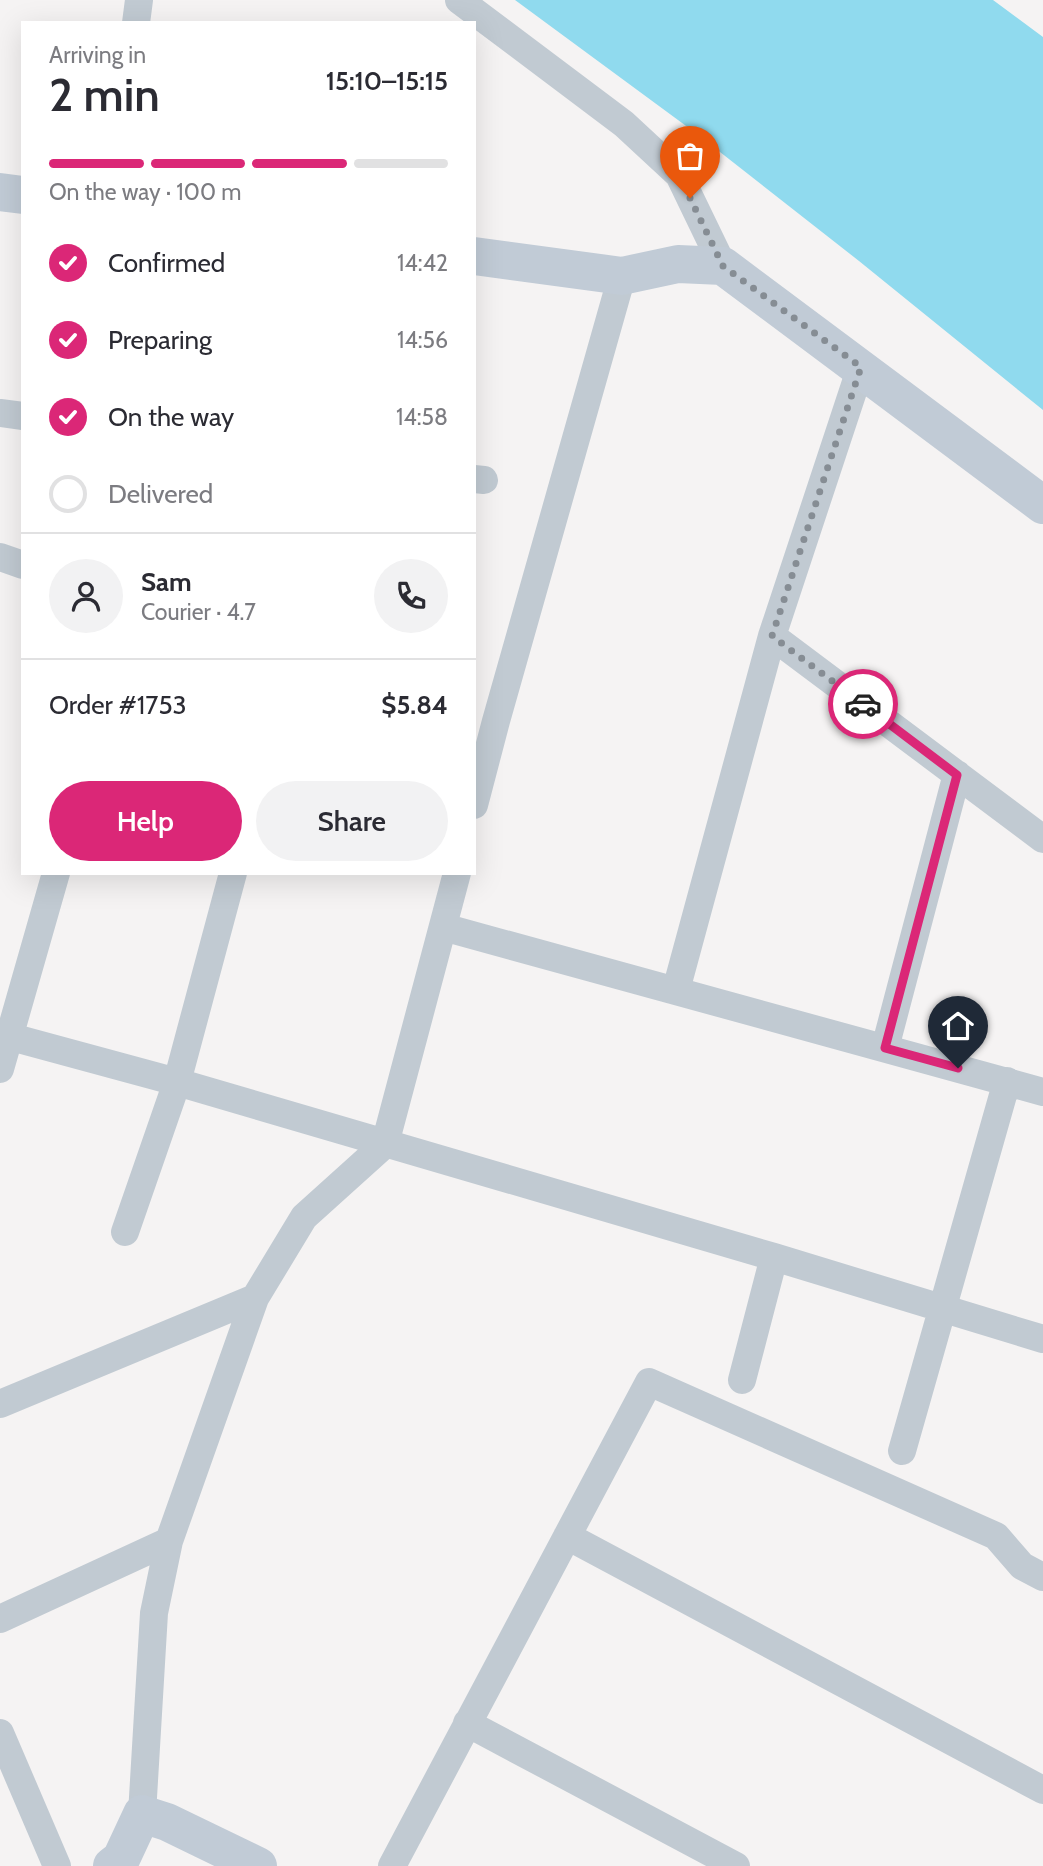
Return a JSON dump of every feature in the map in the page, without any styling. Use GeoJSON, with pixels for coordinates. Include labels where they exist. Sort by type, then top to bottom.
{"type":"FeatureCollection","features":[{"type":"Feature","properties":{"kind":"street"},"geometry":{"type":"LineString","coordinates":[[136,21],[139,0]]}},
{"type":"Feature","properties":{"kind":"street"},"geometry":{"type":"LineString","coordinates":[[460,0],[624,124],[679,175],[723,266],[1043,505]]}},
{"type":"Feature","properties":{"kind":"street"},"geometry":{"type":"LineString","coordinates":[[0,191],[21,195]]}},
{"type":"Feature","properties":{"kind":"street"},"geometry":{"type":"LineString","coordinates":[[476,256],[622,276],[678,264],[723,266]]}},
{"type":"Feature","properties":{"kind":"street"},"geometry":{"type":"LineString","coordinates":[[476,788],[485,718],[622,276]]}},
{"type":"Feature","properties":{"kind":"street"},"geometry":{"type":"LineString","coordinates":[[676,990],[772,636],[861,367]]}},
{"type":"Feature","properties":{"kind":"street"},"geometry":{"type":"LineString","coordinates":[[0,413],[21,416]]}},
{"type":"Feature","properties":{"kind":"street"},"geometry":{"type":"LineString","coordinates":[[0,557],[21,564]]}},
{"type":"Feature","properties":{"kind":"street"},"geometry":{"type":"LineString","coordinates":[[772,636],[1043,839]]}},
{"type":"Feature","properties":{"kind":"street"},"geometry":{"type":"LineString","coordinates":[[885,1048],[957,775]]}},
{"type":"Feature","properties":{"kind":"street"},"geometry":{"type":"LineString","coordinates":[[0,1069],[5,1035],[55,875]]}},
{"type":"Feature","properties":{"kind":"street"},"geometry":{"type":"LineString","coordinates":[[125,1232],[177,1082],[232,875]]}},
{"type":"Feature","properties":{"kind":"street"},"geometry":{"type":"LineString","coordinates":[[112,1866],[121,1858],[142,1814],[154,1613],[169,1541],[255,1298],[304,1217],[385,1144],[456,875]]}},
{"type":"Feature","properties":{"kind":"street"},"geometry":{"type":"LineString","coordinates":[[443,927],[1043,1092]]}},
{"type":"Feature","properties":{"kind":"street"},"geometry":{"type":"LineString","coordinates":[[5,1035],[177,1082],[1043,1339]]}},
{"type":"Feature","properties":{"kind":"street"},"geometry":{"type":"LineString","coordinates":[[902,1451],[1007,1081]]}},
{"type":"Feature","properties":{"kind":"street"},"geometry":{"type":"LineString","coordinates":[[742,1380],[774,1257]]}},
{"type":"Feature","properties":{"kind":"street"},"geometry":{"type":"LineString","coordinates":[[0,1404],[255,1298]]}},
{"type":"Feature","properties":{"kind":"street"},"geometry":{"type":"LineString","coordinates":[[392,1866],[649,1382],[996,1536],[1022,1566],[1043,1577]]}},
{"type":"Feature","properties":{"kind":"street"},"geometry":{"type":"LineString","coordinates":[[567,1536],[1043,1790]]}},
{"type":"Feature","properties":{"kind":"street"},"geometry":{"type":"LineString","coordinates":[[0,1619],[169,1541]]}},
{"type":"Feature","properties":{"kind":"street"},"geometry":{"type":"LineString","coordinates":[[467,1723],[736,1866]]}},
{"type":"Feature","properties":{"kind":"street"},"geometry":{"type":"LineString","coordinates":[[0,1733],[57,1866]]}},
{"type":"Feature","properties":{"kind":"street"},"geometry":{"type":"LineString","coordinates":[[142,1814],[167,1822],[258,1866]]}},
{"type":"Feature","properties":{"kind":"water"},"geometry":{"type":"Polygon","coordinates":[[[515,0],[993,0],[1043,37],[1043,410],[697,134],[515,0]]]}},
{"type":"Feature","properties":{"kind":"way so far"},"geometry":{"type":"LineString","coordinates":[[690,198],[723,266],[861,367],[772,636],[863,704]]}},
{"type":"Feature","properties":{"kind":"route"},"geometry":{"type":"LineString","coordinates":[[863,704],[957,775],[885,1048],[958,1068]]}}]}
